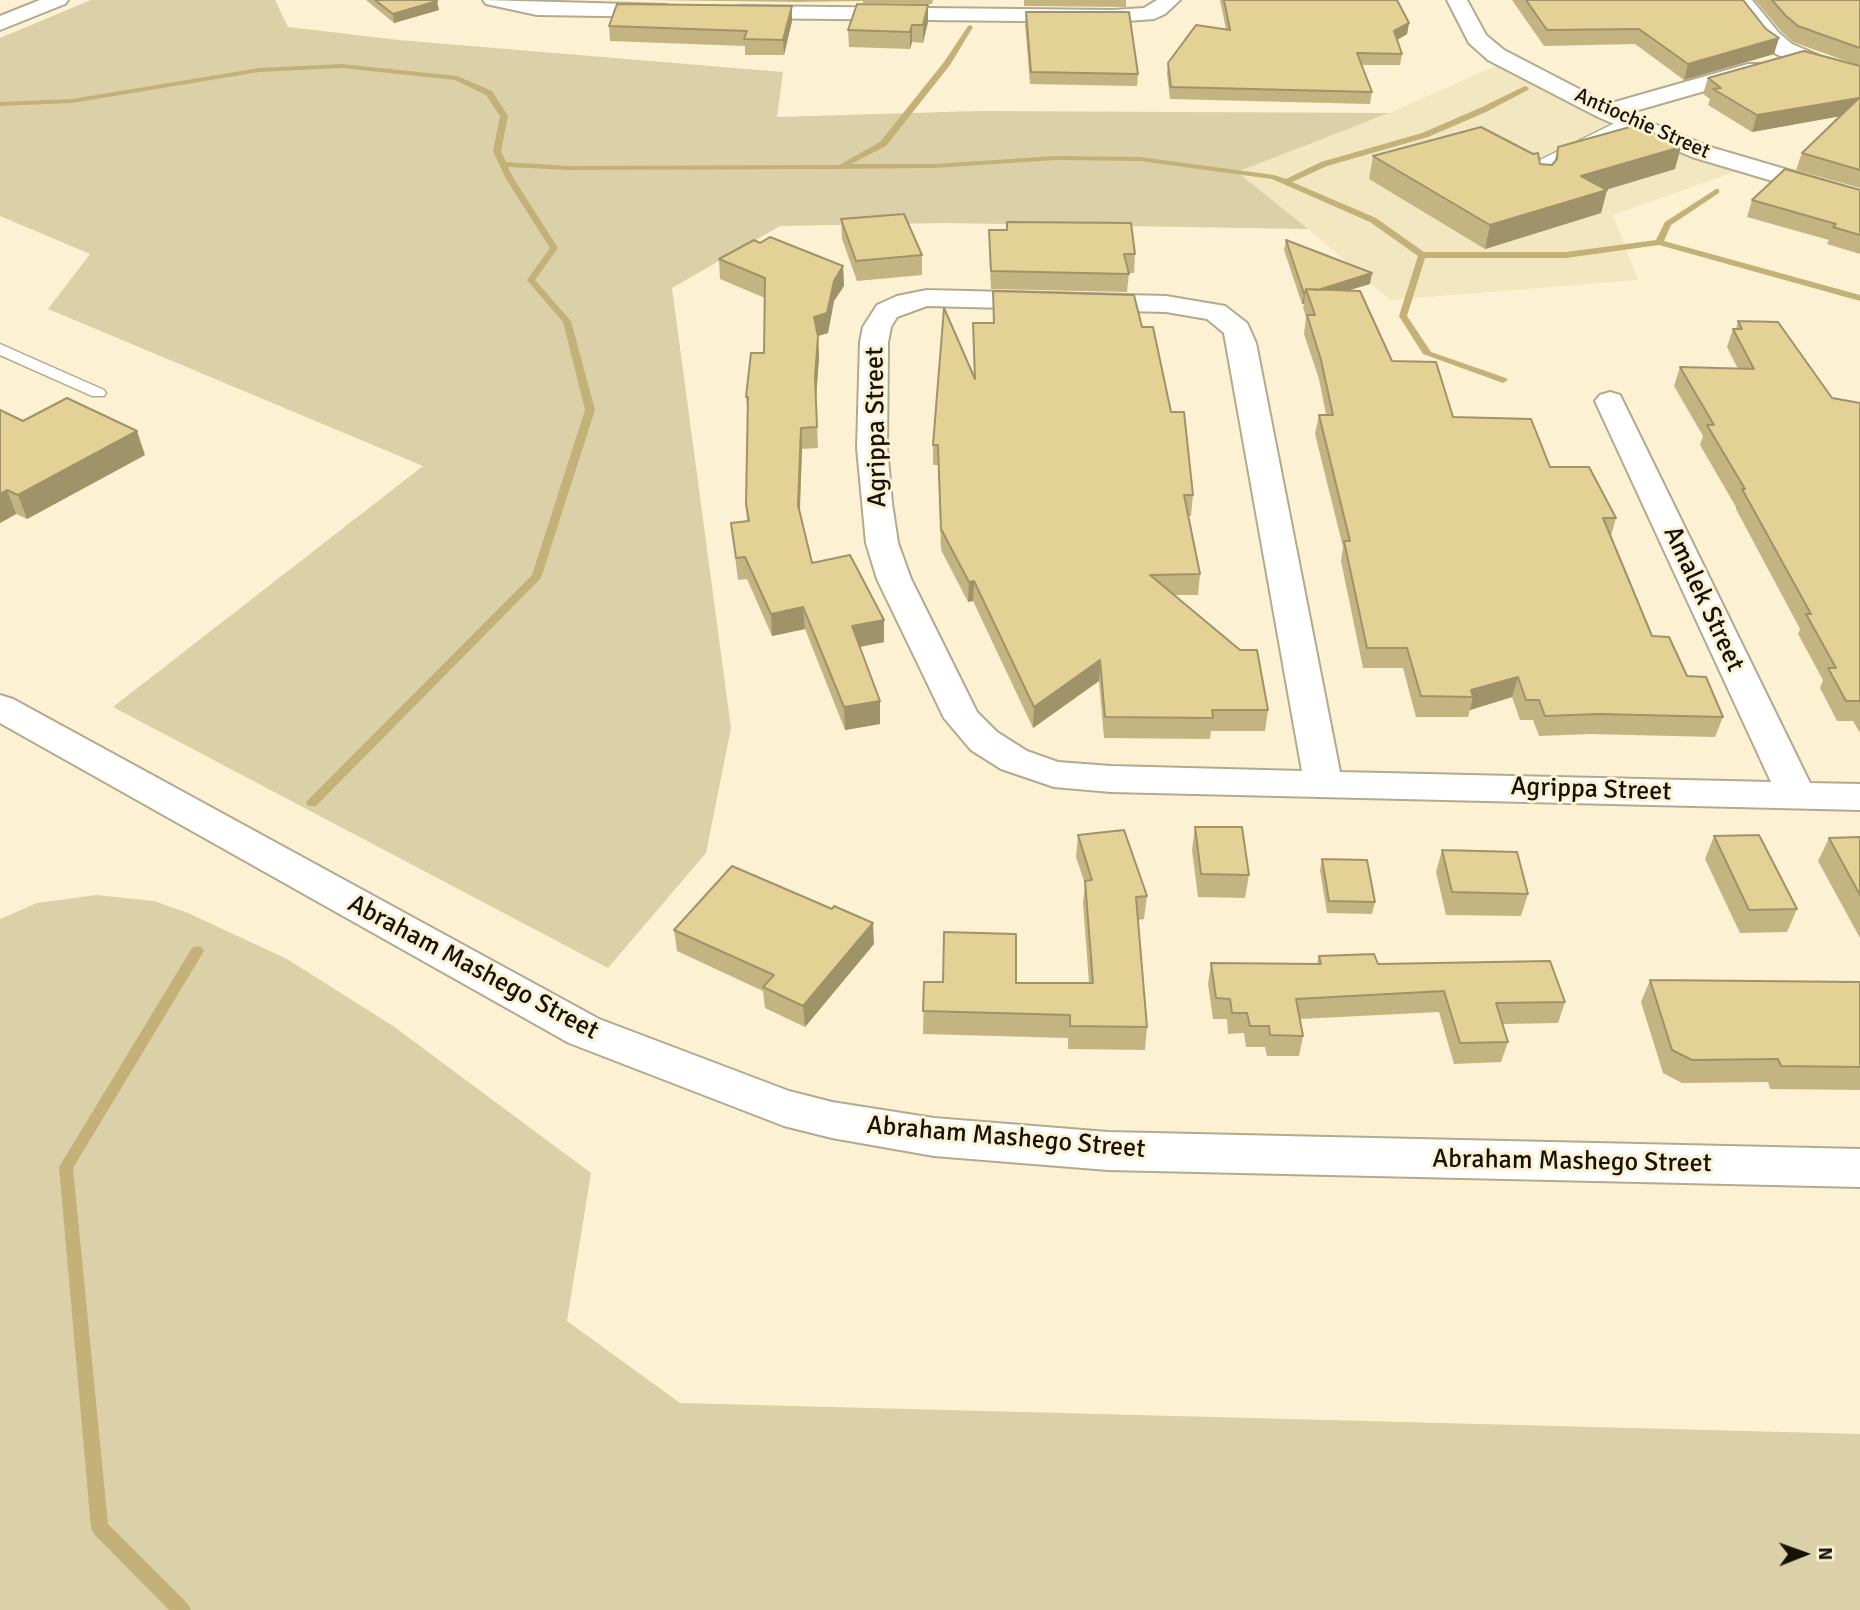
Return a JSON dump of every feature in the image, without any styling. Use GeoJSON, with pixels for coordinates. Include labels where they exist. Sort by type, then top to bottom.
{"type":"FeatureCollection","features":[{"type":"Feature","properties":{"kind":"street"},"geometry":{"type":"LineString","coordinates":[[0,24],[58,0]]}},
{"type":"Feature","properties":{"kind":"street"},"geometry":{"type":"LineString","coordinates":[[493,0],[537,9],[691,11]]}},
{"type":"Feature","properties":{"kind":"street"},"geometry":{"type":"LineString","coordinates":[[719,11],[1113,16],[1146,14],[1158,10],[1170,0]]}},
{"type":"Feature","properties":{"kind":"street","name":"Antiochie Street"},"geometry":{"type":"LineString","coordinates":[[1457,0],[1477,38],[1496,55],[1617,116],[1701,152],[1860,198]]}},
{"type":"Feature","properties":{"kind":"street"},"geometry":{"type":"LineString","coordinates":[[1741,0],[1771,38],[1799,57],[1860,74]]}},
{"type":"Feature","properties":{"kind":"street"},"geometry":{"type":"LineString","coordinates":[[1617,116],[1799,57]]}},
{"type":"Feature","properties":{"kind":"street","name":"Agrippa Street"},"geometry":{"type":"LineString","coordinates":[[1323,782],[1242,343],[1237,329],[1215,312],[1166,304],[927,298],[907,302],[887,311],[877,327],[874,342],[872,448],[882,543],[894,579],[962,718],[984,741],[1014,760],[1054,774],[1111,779],[1860,797]]}},
{"type":"Feature","properties":{"kind":"street","name":"Amalek Street"},"geometry":{"type":"LineString","coordinates":[[1610,401],[1797,796]]}},
{"type":"Feature","properties":{"kind":"street","name":"Abraham Mashego Street"},"geometry":{"type":"LineString","coordinates":[[0,707],[584,1031],[784,1108],[832,1120],[934,1137],[1108,1151],[1860,1168]]}},
{"type":"Feature","properties":{"kind":"lane"},"geometry":{"type":"LineString","coordinates":[[1542,182],[1543,164],[1617,116]]}},
{"type":"Feature","properties":{"kind":"lane"},"geometry":{"type":"LineString","coordinates":[[0,349],[98,393]]}},
{"type":"Feature","properties":{"kind":"shaded area"},"geometry":{"type":"Polygon","coordinates":[[[91,0],[275,0],[288,27],[399,40],[783,72],[777,117],[978,111],[1389,113],[1237,172],[1308,229],[945,223],[780,226],[672,288],[731,728],[706,853],[608,968],[113,707],[423,466],[48,309],[90,254],[0,216],[0,38],[91,0]]]}},
{"type":"Feature","properties":{"kind":"shaded area"},"geometry":{"type":"Polygon","coordinates":[[[1507,61],[1748,167],[1613,215],[1638,280],[1390,300],[1308,229],[1236,172],[1389,113],[1507,61]]]}},
{"type":"Feature","properties":{"kind":"shaded area"},"geometry":{"type":"Polygon","coordinates":[[[96,895],[154,901],[188,913],[287,959],[393,1026],[591,1173],[567,1321],[680,1403],[1860,1434],[1860,1610],[0,1610],[0,919],[37,903],[96,895]]]}},
{"type":"Feature","properties":{"kind":"building"},"geometry":{"type":"Polygon","coordinates":[[[375,0],[435,0],[437,1],[393,14],[375,0]]]}},
{"type":"Feature","properties":{"kind":"building"},"geometry":{"type":"Polygon","coordinates":[[[1224,0],[1397,0],[1409,23],[1394,31],[1402,54],[1357,53],[1372,92],[1171,87],[1168,63],[1196,25],[1230,30],[1224,0]]]}},
{"type":"Feature","properties":{"kind":"building"},"geometry":{"type":"Polygon","coordinates":[[[1526,0],[1743,0],[1766,29],[1779,38],[1688,64],[1639,29],[1547,30],[1526,0]]]}},
{"type":"Feature","properties":{"kind":"building"},"geometry":{"type":"Polygon","coordinates":[[[1772,0],[1860,0],[1860,48],[1798,26],[1772,0]]]}},
{"type":"Feature","properties":{"kind":"building"},"geometry":{"type":"Polygon","coordinates":[[[617,4],[792,6],[783,40],[744,39],[747,31],[609,26],[617,4]]]}},
{"type":"Feature","properties":{"kind":"building"},"geometry":{"type":"Polygon","coordinates":[[[857,4],[928,5],[923,25],[912,25],[910,32],[848,30],[857,4]]]}},
{"type":"Feature","properties":{"kind":"building"},"geometry":{"type":"Polygon","coordinates":[[[1026,12],[1129,12],[1138,74],[1031,72],[1026,12]]]}},
{"type":"Feature","properties":{"kind":"building"},"geometry":{"type":"Polygon","coordinates":[[[1804,51],[1860,66],[1860,170],[1802,153],[1859,98],[1757,115],[1713,89],[1721,88],[1708,78],[1804,51]]]}},
{"type":"Feature","properties":{"kind":"building"},"geometry":{"type":"Polygon","coordinates":[[[1637,125],[1681,147],[1581,176],[1607,190],[1490,225],[1373,156],[1481,127],[1533,154],[1538,153],[1540,164],[1552,165],[1557,159],[1558,147],[1637,125]]]}},
{"type":"Feature","properties":{"kind":"building"},"geometry":{"type":"Polygon","coordinates":[[[1785,169],[1860,190],[1860,235],[1833,227],[1836,224],[1752,200],[1785,169]]]}},
{"type":"Feature","properties":{"kind":"building"},"geometry":{"type":"Polygon","coordinates":[[[904,214],[922,255],[856,261],[841,219],[904,214]]]}},
{"type":"Feature","properties":{"kind":"building"},"geometry":{"type":"Polygon","coordinates":[[[1007,222],[1131,223],[1135,254],[1124,254],[1129,274],[991,271],[989,230],[1007,230],[1007,222]]]}},
{"type":"Feature","properties":{"kind":"building"},"geometry":{"type":"Polygon","coordinates":[[[770,237],[843,266],[834,281],[827,313],[814,317],[818,336],[815,377],[817,427],[801,428],[798,505],[812,563],[850,555],[884,620],[852,626],[880,701],[844,707],[803,607],[771,614],[745,557],[736,558],[731,523],[749,521],[746,504],[746,397],[751,353],[764,353],[765,278],[719,259],[754,240],[760,243],[770,237]]]}},
{"type":"Feature","properties":{"kind":"building"},"geometry":{"type":"Polygon","coordinates":[[[1286,240],[1372,273],[1318,290],[1306,289],[1304,294],[1286,240]]]}},
{"type":"Feature","properties":{"kind":"building"},"geometry":{"type":"Polygon","coordinates":[[[1306,289],[1360,291],[1392,361],[1436,362],[1453,417],[1531,419],[1550,467],[1589,467],[1616,518],[1603,518],[1652,636],[1669,637],[1687,676],[1706,677],[1723,717],[1598,714],[1545,716],[1539,700],[1526,700],[1518,677],[1471,690],[1473,697],[1421,696],[1407,648],[1367,648],[1344,541],[1350,541],[1319,415],[1333,415],[1321,360],[1307,315],[1315,315],[1306,289]]]}},
{"type":"Feature","properties":{"kind":"building"},"geometry":{"type":"Polygon","coordinates":[[[993,291],[1134,295],[1142,327],[1153,327],[1171,412],[1184,412],[1193,495],[1184,495],[1200,574],[1150,575],[1240,650],[1257,650],[1268,710],[1212,710],[1213,718],[1105,717],[1100,660],[1034,707],[974,581],[969,582],[941,529],[938,445],[933,445],[944,308],[975,379],[973,323],[994,323],[993,291]]]}},
{"type":"Feature","properties":{"kind":"building"},"geometry":{"type":"Polygon","coordinates":[[[1738,321],[1778,322],[1832,398],[1860,403],[1860,701],[1846,701],[1828,668],[1836,668],[1806,614],[1811,614],[1742,489],[1745,489],[1707,425],[1714,425],[1680,367],[1754,369],[1733,329],[1742,329],[1738,321]]]}},
{"type":"Feature","properties":{"kind":"building"},"geometry":{"type":"Polygon","coordinates":[[[67,398],[137,431],[18,495],[7,490],[0,494],[0,410],[23,421],[67,398]]]}},
{"type":"Feature","properties":{"kind":"building"},"geometry":{"type":"Polygon","coordinates":[[[1195,827],[1242,827],[1249,875],[1201,874],[1195,827]]]}},
{"type":"Feature","properties":{"kind":"building"},"geometry":{"type":"Polygon","coordinates":[[[1124,830],[1147,896],[1136,897],[1147,1027],[1070,1026],[1070,1015],[923,1011],[924,982],[943,982],[944,932],[1016,934],[1016,983],[1093,983],[1085,881],[1092,880],[1078,835],[1124,830]]]}},
{"type":"Feature","properties":{"kind":"building"},"geometry":{"type":"Polygon","coordinates":[[[1759,835],[1797,909],[1749,910],[1714,836],[1759,835]]]}},
{"type":"Feature","properties":{"kind":"building"},"geometry":{"type":"Polygon","coordinates":[[[1860,837],[1860,895],[1829,838],[1860,837]]]}},
{"type":"Feature","properties":{"kind":"building"},"geometry":{"type":"Polygon","coordinates":[[[1442,850],[1517,852],[1528,894],[1452,892],[1442,850]]]}},
{"type":"Feature","properties":{"kind":"building"},"geometry":{"type":"Polygon","coordinates":[[[1322,859],[1367,860],[1375,902],[1329,901],[1322,859]]]}},
{"type":"Feature","properties":{"kind":"building"},"geometry":{"type":"Polygon","coordinates":[[[732,866],[832,909],[834,906],[873,923],[803,1006],[763,987],[774,975],[674,930],[732,866]]]}},
{"type":"Feature","properties":{"kind":"building"},"geometry":{"type":"Polygon","coordinates":[[[1374,954],[1378,964],[1550,961],[1565,1002],[1496,1003],[1508,1042],[1460,1043],[1444,991],[1296,999],[1303,1036],[1270,1035],[1269,1026],[1250,1026],[1247,1013],[1232,1013],[1230,999],[1216,998],[1211,963],[1321,964],[1319,956],[1374,954]]]}},
{"type":"Feature","properties":{"kind":"building"},"geometry":{"type":"Polygon","coordinates":[[[1650,980],[1860,982],[1860,1067],[1781,1066],[1778,1059],[1692,1060],[1672,1050],[1650,980]]]}},
{"type":"Feature","properties":{"kind":"waterway"},"geometry":{"type":"LineString","coordinates":[[842,166],[883,144],[947,63],[970,27]]}},
{"type":"Feature","properties":{"kind":"waterway"},"geometry":{"type":"LineString","coordinates":[[0,104],[72,101],[259,70],[342,66],[457,78],[489,93],[504,116],[497,151],[503,164]]}},
{"type":"Feature","properties":{"kind":"waterway"},"geometry":{"type":"LineString","coordinates":[[1286,182],[1324,164],[1425,135],[1525,88]]}},
{"type":"Feature","properties":{"kind":"waterway"},"geometry":{"type":"LineString","coordinates":[[503,164],[568,168],[829,167],[934,166],[1056,158],[1140,159],[1274,177],[1373,220],[1422,255]]}},
{"type":"Feature","properties":{"kind":"waterway"},"geometry":{"type":"LineString","coordinates":[[312,803],[537,576],[590,410],[567,321],[531,280],[554,248],[503,164]]}},
{"type":"Feature","properties":{"kind":"waterway"},"geometry":{"type":"LineString","coordinates":[[1659,242],[1668,224],[1716,191]]}},
{"type":"Feature","properties":{"kind":"waterway"},"geometry":{"type":"LineString","coordinates":[[1422,255],[1566,255],[1659,242]]}},
{"type":"Feature","properties":{"kind":"waterway"},"geometry":{"type":"LineString","coordinates":[[1659,242],[1860,298]]}},
{"type":"Feature","properties":{"kind":"waterway"},"geometry":{"type":"LineString","coordinates":[[1422,255],[1403,316],[1428,354],[1503,380]]}},
{"type":"Feature","properties":{"kind":"waterway"},"geometry":{"type":"LineString","coordinates":[[182,1610],[100,1528],[66,1167],[197,951]]}}]}
